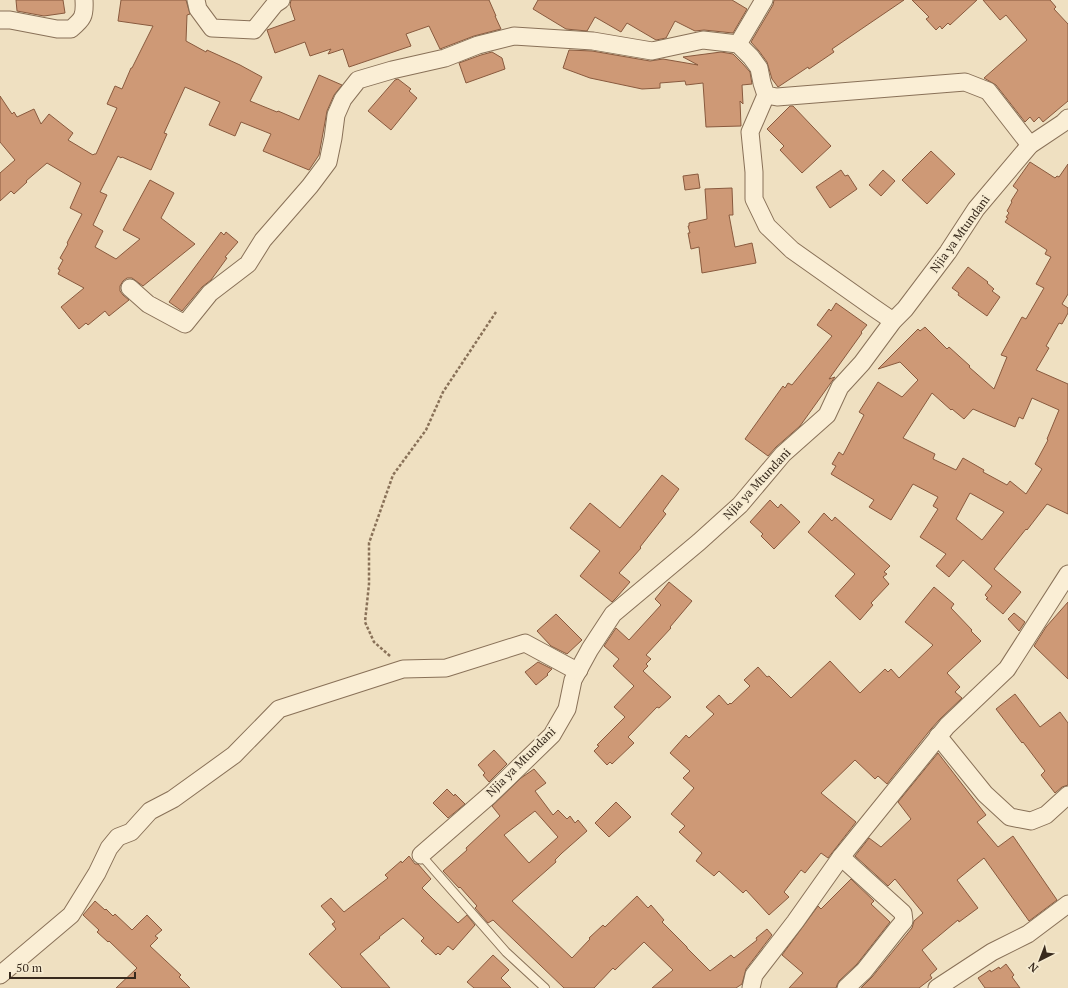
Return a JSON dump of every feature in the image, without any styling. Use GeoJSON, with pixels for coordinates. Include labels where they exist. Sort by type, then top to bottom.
{"type":"FeatureCollection","features":[{"type":"Feature","properties":{"kind":"street"},"geometry":{"type":"LineString","coordinates":[[0,20],[10,20],[57,30],[71,29],[80,22],[84,14],[84,0]]}},
{"type":"Feature","properties":{"kind":"street"},"geometry":{"type":"LineString","coordinates":[[196,0],[198,9],[212,28],[254,30],[275,4],[281,0]]}},
{"type":"Feature","properties":{"kind":"street"},"geometry":{"type":"LineString","coordinates":[[738,44],[764,0]]}},
{"type":"Feature","properties":{"kind":"street"},"geometry":{"type":"LineString","coordinates":[[130,288],[148,304],[185,324],[210,293],[248,264],[263,240],[310,186],[328,162],[336,115],[343,99],[358,80],[392,70],[445,58],[478,45],[514,36],[593,42],[652,50],[703,40],[738,44],[751,57],[759,68],[766,95],[750,132],[754,172],[754,199],[767,226],[792,250],[893,321]]}},
{"type":"Feature","properties":{"kind":"street"},"geometry":{"type":"LineString","coordinates":[[766,95],[777,97],[965,82],[988,92],[1030,145]]}},
{"type":"Feature","properties":{"kind":"street","name":"Njia ya Mtundani"},"geometry":{"type":"LineString","coordinates":[[421,855],[490,794],[552,735],[567,710],[573,680],[590,649],[613,614],[699,542],[740,505],[783,454],[827,415],[840,387],[862,363],[893,321],[905,309],[948,252],[976,209],[1030,145],[1068,118]]}},
{"type":"Feature","properties":{"kind":"street"},"geometry":{"type":"LineString","coordinates":[[751,988],[754,975],[795,922],[840,857],[938,736],[1007,669],[1068,574]]}},
{"type":"Feature","properties":{"kind":"street"},"geometry":{"type":"LineString","coordinates":[[0,975],[71,915],[97,873],[109,848],[118,837],[131,832],[150,811],[172,799],[234,755],[279,709],[403,669],[446,668],[525,642],[575,670],[579,670]]}},
{"type":"Feature","properties":{"kind":"street"},"geometry":{"type":"LineString","coordinates":[[938,736],[984,794],[1010,817],[1031,821],[1046,815],[1068,796]]}},
{"type":"Feature","properties":{"kind":"street"},"geometry":{"type":"LineString","coordinates":[[840,857],[903,913],[904,921],[864,971],[846,988]]}},
{"type":"Feature","properties":{"kind":"street"},"geometry":{"type":"LineString","coordinates":[[937,988],[992,952],[1028,934],[1068,904]]}},
{"type":"Feature","properties":{"kind":"lane"},"geometry":{"type":"LineString","coordinates":[[421,855],[506,952],[545,988]]}},
{"type":"Feature","properties":{"kind":"path"},"geometry":{"type":"LineString","coordinates":[[403,669],[374,642],[365,622],[369,584],[369,543],[393,475],[426,430],[443,392],[496,312]]}},
{"type":"Feature","properties":{"kind":"building"},"geometry":{"type":"Polygon","coordinates":[[[16,0],[63,0],[65,13],[44,16],[17,11],[16,0]]]}},
{"type":"Feature","properties":{"kind":"building"},"geometry":{"type":"Polygon","coordinates":[[[121,0],[186,0],[190,14],[187,15],[186,41],[206,52],[207,50],[240,65],[262,77],[250,101],[277,112],[278,111],[299,120],[319,75],[342,85],[334,95],[327,111],[319,155],[309,170],[263,151],[271,134],[241,122],[235,136],[209,125],[220,102],[185,87],[164,133],[167,134],[151,170],[118,156],[100,192],[107,195],[93,225],[103,231],[95,247],[116,259],[140,239],[123,230],[150,180],[174,193],[161,218],[195,244],[143,286],[132,278],[127,278],[120,286],[120,291],[129,300],[109,316],[105,311],[88,325],[86,323],[79,329],[61,307],[84,288],[58,274],[60,270],[58,269],[63,260],[60,258],[82,214],[70,208],[81,183],[47,163],[26,181],[27,182],[14,194],[11,191],[0,201],[0,173],[15,160],[0,142],[0,96],[12,114],[14,112],[17,117],[34,109],[41,124],[49,114],[73,133],[68,140],[93,155],[96,154],[117,108],[107,104],[115,86],[122,89],[153,26],[118,21],[121,0]]]}},
{"type":"Feature","properties":{"kind":"building"},"geometry":{"type":"Polygon","coordinates":[[[291,0],[489,0],[501,29],[474,36],[440,49],[429,26],[406,34],[411,46],[349,67],[343,49],[328,54],[331,49],[310,56],[305,42],[275,53],[267,30],[295,20],[290,5],[291,0]]]}},
{"type":"Feature","properties":{"kind":"building"},"geometry":{"type":"Polygon","coordinates":[[[538,0],[732,0],[747,9],[733,33],[704,30],[695,31],[675,21],[666,38],[656,40],[627,23],[621,32],[595,17],[587,31],[566,29],[533,9],[538,0]]]}},
{"type":"Feature","properties":{"kind":"building"},"geometry":{"type":"Polygon","coordinates":[[[774,0],[904,0],[832,49],[834,52],[778,87],[772,79],[767,62],[751,42],[773,5],[774,0]]]}},
{"type":"Feature","properties":{"kind":"building"},"geometry":{"type":"Polygon","coordinates":[[[912,0],[977,0],[950,25],[948,23],[942,29],[940,26],[936,30],[926,19],[929,17],[912,0]]]}},
{"type":"Feature","properties":{"kind":"building"},"geometry":{"type":"Polygon","coordinates":[[[983,0],[1050,0],[1056,7],[1054,9],[1068,24],[1068,101],[1043,122],[1039,117],[1034,122],[1030,117],[1025,122],[996,85],[984,78],[1027,40],[1006,15],[1000,20],[983,0]]]}},
{"type":"Feature","properties":{"kind":"building"},"geometry":{"type":"Polygon","coordinates":[[[569,50],[592,51],[650,61],[663,59],[698,65],[683,57],[721,52],[733,54],[750,72],[752,84],[742,85],[743,104],[740,101],[741,126],[706,127],[703,83],[686,85],[685,81],[660,83],[660,88],[642,89],[590,78],[563,68],[569,50]]]}},
{"type":"Feature","properties":{"kind":"building"},"geometry":{"type":"Polygon","coordinates":[[[492,52],[502,58],[505,69],[466,83],[459,63],[492,52]]]}},
{"type":"Feature","properties":{"kind":"building"},"geometry":{"type":"Polygon","coordinates":[[[398,79],[411,89],[409,91],[417,98],[391,130],[368,111],[395,80],[398,79]]]}},
{"type":"Feature","properties":{"kind":"building"},"geometry":{"type":"Polygon","coordinates":[[[790,106],[793,106],[831,146],[802,173],[780,150],[784,146],[767,129],[790,106]]]}},
{"type":"Feature","properties":{"kind":"building"},"geometry":{"type":"Polygon","coordinates":[[[931,151],[955,174],[927,204],[902,180],[931,151]]]}},
{"type":"Feature","properties":{"kind":"building"},"geometry":{"type":"Polygon","coordinates":[[[1030,162],[1055,178],[1057,176],[1059,177],[1068,164],[1068,294],[1062,304],[1068,308],[1068,313],[1062,324],[1059,323],[1046,346],[1049,348],[1036,370],[1068,384],[1068,514],[1047,504],[994,569],[1021,592],[1003,614],[986,599],[988,598],[985,595],[992,586],[963,560],[949,577],[936,566],[946,554],[920,537],[938,509],[933,506],[938,497],[913,484],[891,520],[869,507],[874,500],[831,474],[836,466],[832,464],[839,452],[843,455],[864,415],[859,412],[878,382],[902,397],[918,380],[900,362],[878,369],[918,329],[920,331],[925,327],[947,349],[949,347],[994,389],[1007,357],[1001,355],[1022,317],[1026,319],[1044,288],[1036,284],[1051,257],[1045,254],[1047,250],[1005,222],[1008,218],[1006,217],[1009,213],[1007,211],[1012,202],[1011,201],[1018,190],[1013,186],[1030,162]],[[932,393],[903,438],[935,454],[933,459],[956,470],[963,458],[984,470],[983,472],[1007,485],[1010,481],[1026,494],[1042,469],[1035,464],[1048,440],[1047,439],[1059,410],[1032,398],[1023,419],[1019,417],[1015,427],[973,409],[964,419],[952,409],[951,410],[932,393]],[[970,493],[956,519],[982,540],[1004,512],[970,493]]]}},
{"type":"Feature","properties":{"kind":"building"},"geometry":{"type":"Polygon","coordinates":[[[841,170],[845,176],[848,175],[857,189],[830,208],[816,187],[841,170]]]}},
{"type":"Feature","properties":{"kind":"building"},"geometry":{"type":"Polygon","coordinates":[[[883,170],[895,181],[881,196],[869,185],[883,170]]]}},
{"type":"Feature","properties":{"kind":"building"},"geometry":{"type":"Polygon","coordinates":[[[698,174],[700,188],[685,190],[683,176],[698,174]]]}},
{"type":"Feature","properties":{"kind":"building"},"geometry":{"type":"Polygon","coordinates":[[[732,188],[733,215],[729,215],[735,247],[752,243],[756,263],[702,273],[699,247],[691,249],[688,233],[690,233],[688,226],[689,223],[707,219],[705,189],[732,188]]]}},
{"type":"Feature","properties":{"kind":"building"},"geometry":{"type":"Polygon","coordinates":[[[221,232],[224,235],[226,232],[238,242],[225,257],[227,258],[211,280],[202,287],[182,311],[169,302],[221,232]]]}},
{"type":"Feature","properties":{"kind":"building"},"geometry":{"type":"Polygon","coordinates":[[[968,267],[988,282],[987,283],[994,289],[992,291],[1000,297],[987,316],[958,295],[959,293],[952,288],[968,267]]]}},
{"type":"Feature","properties":{"kind":"building"},"geometry":{"type":"Polygon","coordinates":[[[836,303],[867,325],[829,379],[835,377],[800,426],[768,456],[745,439],[783,386],[785,388],[788,383],[792,385],[832,336],[817,325],[829,309],[831,311],[836,303]]]}},
{"type":"Feature","properties":{"kind":"building"},"geometry":{"type":"Polygon","coordinates":[[[662,475],[679,489],[663,511],[666,514],[640,547],[641,548],[619,573],[630,582],[612,602],[580,576],[600,551],[570,528],[590,503],[620,528],[662,475]]]}},
{"type":"Feature","properties":{"kind":"building"},"geometry":{"type":"Polygon","coordinates":[[[770,500],[778,508],[781,504],[800,522],[774,549],[761,536],[763,534],[750,522],[770,500]]]}},
{"type":"Feature","properties":{"kind":"building"},"geometry":{"type":"Polygon","coordinates":[[[824,513],[832,521],[835,517],[890,566],[884,572],[887,574],[883,577],[889,584],[871,603],[873,605],[860,620],[835,596],[855,574],[808,532],[824,513]]]}},
{"type":"Feature","properties":{"kind":"building"},"geometry":{"type":"Polygon","coordinates":[[[669,582],[692,601],[670,627],[671,628],[646,655],[651,659],[646,664],[648,666],[643,671],[671,697],[659,708],[657,707],[628,737],[634,743],[612,764],[610,762],[607,765],[594,751],[599,746],[597,745],[625,717],[614,707],[634,686],[613,666],[619,659],[604,646],[616,628],[629,640],[661,605],[655,599],[669,582]]]}},
{"type":"Feature","properties":{"kind":"building"},"geometry":{"type":"Polygon","coordinates":[[[934,587],[954,604],[951,608],[981,641],[947,673],[960,687],[955,692],[962,698],[931,729],[887,784],[878,776],[875,779],[855,760],[821,793],[856,822],[828,858],[821,853],[805,873],[801,870],[784,892],[789,897],[769,915],[746,890],[743,893],[719,871],[714,876],[696,861],[702,853],[679,832],[685,826],[671,814],[694,788],[683,778],[690,771],[670,753],[686,735],[689,738],[714,714],[706,707],[719,695],[728,705],[730,703],[731,704],[750,686],[744,680],[758,667],[791,698],[830,661],[860,693],[885,669],[888,672],[891,669],[899,678],[933,645],[905,622],[934,587]]]}},
{"type":"Feature","properties":{"kind":"building"},"geometry":{"type":"Polygon","coordinates":[[[1068,602],[1068,679],[1034,646],[1046,627],[1068,602]]]}},
{"type":"Feature","properties":{"kind":"building"},"geometry":{"type":"Polygon","coordinates":[[[1014,613],[1025,622],[1019,631],[1008,619],[1014,613]]]}},
{"type":"Feature","properties":{"kind":"building"},"geometry":{"type":"Polygon","coordinates":[[[556,614],[582,640],[567,654],[551,646],[537,631],[556,614]]]}},
{"type":"Feature","properties":{"kind":"building"},"geometry":{"type":"Polygon","coordinates":[[[538,662],[552,669],[547,674],[548,675],[536,685],[525,672],[538,662]]]}},
{"type":"Feature","properties":{"kind":"building"},"geometry":{"type":"Polygon","coordinates":[[[1015,694],[1040,727],[1060,712],[1068,723],[1068,785],[1062,787],[1055,793],[1041,775],[1045,771],[996,709],[1015,694]]]}},
{"type":"Feature","properties":{"kind":"building"},"geometry":{"type":"Polygon","coordinates":[[[494,750],[507,764],[489,782],[483,775],[485,773],[478,765],[494,750]]]}},
{"type":"Feature","properties":{"kind":"building"},"geometry":{"type":"Polygon","coordinates":[[[938,753],[986,815],[977,822],[998,847],[1013,836],[1057,900],[1029,921],[984,858],[957,880],[978,908],[959,922],[958,920],[922,950],[937,969],[930,975],[932,978],[919,988],[861,988],[872,977],[912,928],[914,921],[923,913],[895,879],[888,886],[855,856],[869,838],[881,847],[911,819],[898,802],[938,753]]]}},
{"type":"Feature","properties":{"kind":"building"},"geometry":{"type":"Polygon","coordinates":[[[534,769],[546,783],[535,791],[553,815],[558,810],[567,819],[570,816],[575,823],[578,820],[587,831],[555,860],[556,862],[512,901],[572,958],[590,939],[589,938],[603,925],[605,927],[637,896],[648,908],[651,905],[664,920],[662,922],[710,971],[731,955],[734,958],[757,940],[756,938],[767,929],[772,935],[746,969],[742,984],[736,988],[652,988],[673,970],[644,942],[615,970],[613,968],[594,988],[564,988],[493,920],[488,923],[475,908],[477,906],[443,871],[467,850],[466,848],[500,816],[492,806],[521,778],[534,769]],[[535,811],[504,835],[529,863],[558,837],[535,811]]]}},
{"type":"Feature","properties":{"kind":"building"},"geometry":{"type":"Polygon","coordinates":[[[447,789],[454,796],[455,794],[465,804],[448,818],[433,803],[447,789]]]}},
{"type":"Feature","properties":{"kind":"building"},"geometry":{"type":"Polygon","coordinates":[[[616,802],[631,817],[609,837],[595,823],[616,802]]]}},
{"type":"Feature","properties":{"kind":"building"},"geometry":{"type":"Polygon","coordinates":[[[409,856],[431,879],[422,888],[458,923],[467,915],[475,925],[453,950],[448,946],[440,955],[438,953],[436,955],[421,941],[424,938],[403,918],[360,954],[390,988],[342,988],[309,954],[336,929],[332,924],[335,922],[321,906],[331,898],[344,912],[388,878],[385,875],[409,856]]]}},
{"type":"Feature","properties":{"kind":"building"},"geometry":{"type":"Polygon","coordinates":[[[851,879],[874,901],[871,904],[890,922],[857,964],[839,981],[836,988],[789,988],[803,973],[782,955],[818,906],[821,909],[851,879]]]}},
{"type":"Feature","properties":{"kind":"building"},"geometry":{"type":"Polygon","coordinates":[[[95,901],[113,916],[115,914],[132,930],[147,915],[162,930],[155,936],[158,938],[150,946],[181,975],[179,977],[190,988],[116,988],[137,968],[109,941],[108,942],[97,932],[99,930],[83,915],[95,901]]]}},
{"type":"Feature","properties":{"kind":"building"},"geometry":{"type":"Polygon","coordinates":[[[493,955],[509,970],[501,978],[511,988],[474,988],[467,982],[493,955]]]}},
{"type":"Feature","properties":{"kind":"building"},"geometry":{"type":"Polygon","coordinates":[[[1006,964],[1014,975],[1012,977],[1020,988],[985,988],[978,978],[990,970],[991,972],[999,967],[1000,969],[1006,964]]]}}]}
